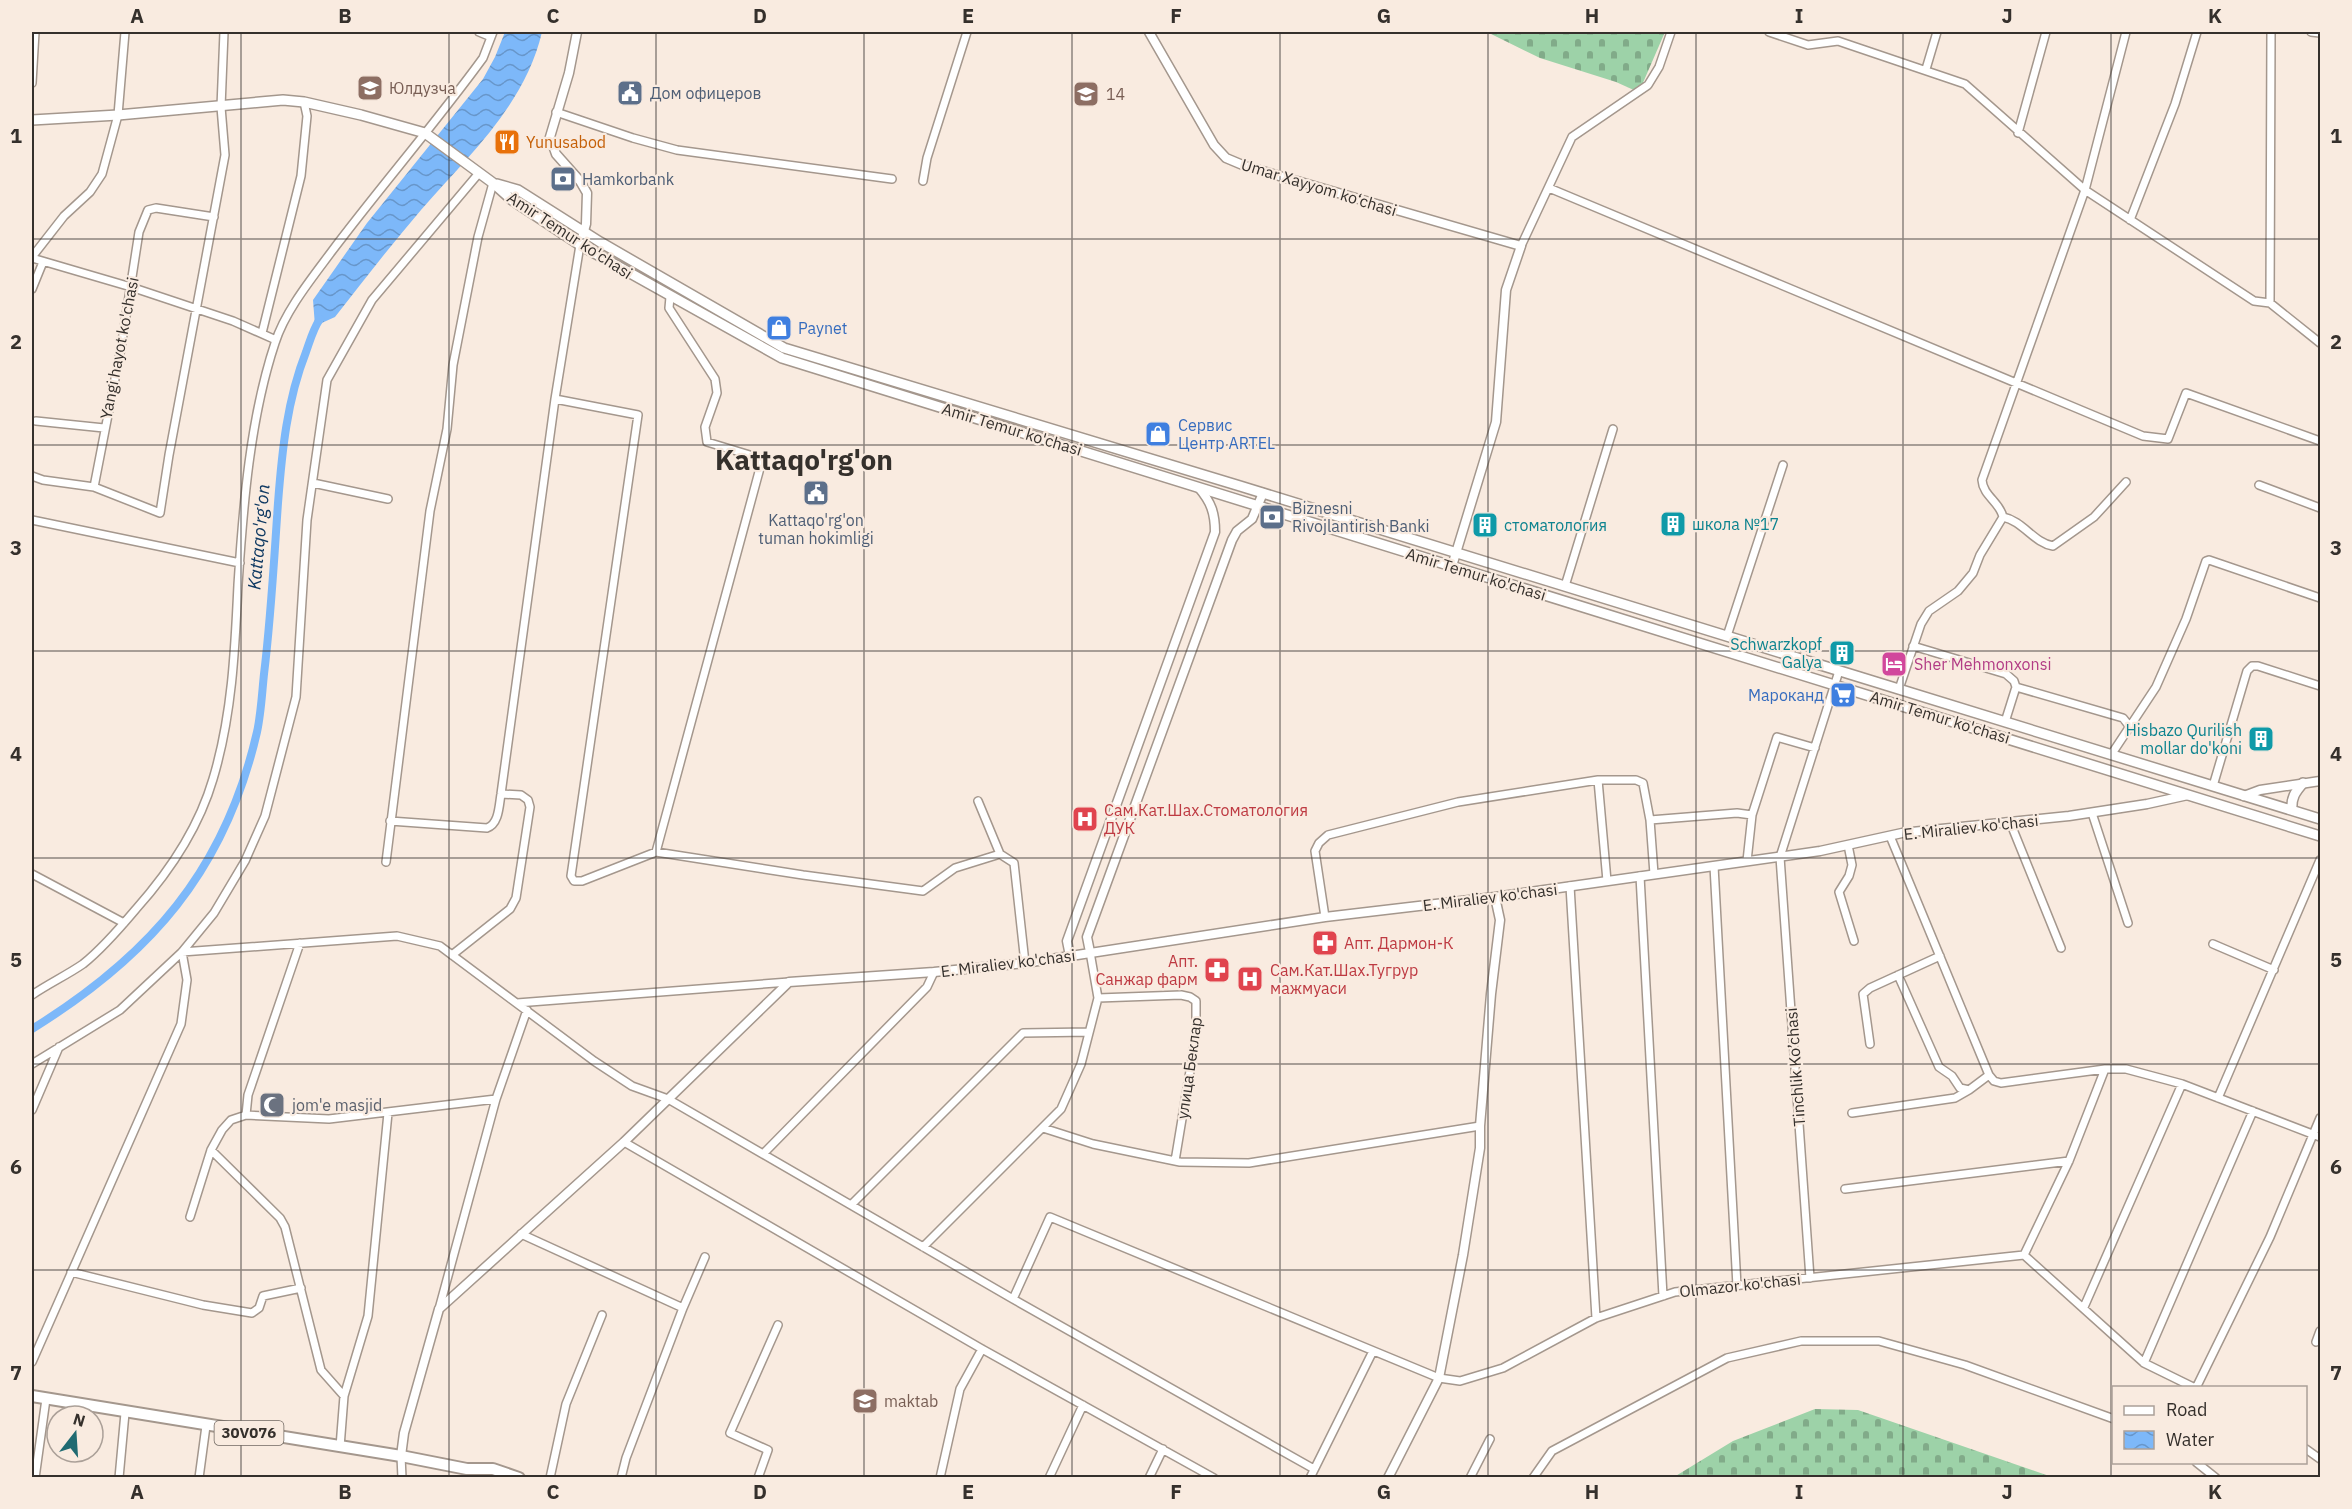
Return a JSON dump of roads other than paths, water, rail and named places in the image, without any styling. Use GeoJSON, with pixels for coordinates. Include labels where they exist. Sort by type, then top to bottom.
{"type":"FeatureCollection","features":[{"type":"Feature","properties":{"kind":"main road"},"geometry":{"type":"LineString","coordinates":[[32,120],[118,115],[283,100],[304,102],[428,135],[493,183]]}},
{"type":"Feature","properties":{"kind":"main road","name":"Amir Temur ko'chasi"},"geometry":{"type":"LineString","coordinates":[[493,183],[518,190],[584,232],[776,344],[897,388],[1258,507],[2320,836]]}},
{"type":"Feature","properties":{"kind":"main road","name":"Amir Temur ko'chasi"},"geometry":{"type":"LineString","coordinates":[[493,183],[512,200],[580,245],[782,358],[897,388],[1263,494],[2320,819]]}},
{"type":"Feature","properties":{"kind":"main road"},"geometry":{"type":"LineString","coordinates":[[2292,810],[2291,802],[2294,793],[2303,783]]}},
{"type":"Feature","properties":{"kind":"main road","name":"30V076"},"geometry":{"type":"LineString","coordinates":[[32,1396],[125,1413],[401,1456],[467,1470],[493,1469],[519,1478]]}},
{"type":"Feature","properties":{"kind":"main road","name":"30V076"},"geometry":{"type":"LineString","coordinates":[[467,1470],[482,1478]]}},
{"type":"Feature","properties":{"kind":"street"},"geometry":{"type":"LineString","coordinates":[[32,83],[34,32]]}},
{"type":"Feature","properties":{"kind":"street"},"geometry":{"type":"LineString","coordinates":[[125,32],[118,115],[102,174],[90,192],[64,216],[32,258],[131,286],[276,340]]}},
{"type":"Feature","properties":{"kind":"street"},"geometry":{"type":"LineString","coordinates":[[32,476],[43,480],[94,487],[160,513],[225,155],[221,106],[224,32]]}},
{"type":"Feature","properties":{"kind":"street"},"geometry":{"type":"LineString","coordinates":[[32,995],[83,963],[124,923],[148,896],[183,846],[214,777],[231,692],[240,563],[253,442],[262,392],[276,340],[313,276],[362,210],[428,135],[483,58],[492,34],[480,32]]}},
{"type":"Feature","properties":{"kind":"street"},"geometry":{"type":"LineString","coordinates":[[390,821],[487,828],[492,827],[495,822],[501,794],[555,399],[588,206],[587,193],[556,154],[550,137],[569,74],[577,32]]}},
{"type":"Feature","properties":{"kind":"street"},"geometry":{"type":"LineString","coordinates":[[923,181],[927,158],[967,32]]}},
{"type":"Feature","properties":{"kind":"street","name":"Umar Xayyom ko‘chasi"},"geometry":{"type":"LineString","coordinates":[[1149,32],[1214,145],[1226,158],[1256,170],[1521,246]]}},
{"type":"Feature","properties":{"kind":"street"},"geometry":{"type":"LineString","coordinates":[[1452,566],[1496,422],[1506,290],[1521,246],[1572,137],[1648,85],[1659,67],[1671,32]]}},
{"type":"Feature","properties":{"kind":"street"},"geometry":{"type":"LineString","coordinates":[[1769,32],[1808,45],[1838,41],[1965,84],[2085,190],[2254,301],[2270,303],[2320,343]]}},
{"type":"Feature","properties":{"kind":"street"},"geometry":{"type":"LineString","coordinates":[[1838,41],[1841,32]]}},
{"type":"Feature","properties":{"kind":"street"},"geometry":{"type":"LineString","coordinates":[[1926,69],[1937,32]]}},
{"type":"Feature","properties":{"kind":"street"},"geometry":{"type":"LineString","coordinates":[[2018,133],[2046,32]]}},
{"type":"Feature","properties":{"kind":"street"},"geometry":{"type":"LineString","coordinates":[[1899,689],[1913,646],[1929,611],[1958,591],[1973,573],[1980,555],[2003,517],[2002,511],[1982,488],[1982,480],[2085,190],[2126,32]]}},
{"type":"Feature","properties":{"kind":"street"},"geometry":{"type":"LineString","coordinates":[[2130,220],[2175,104],[2197,32]]}},
{"type":"Feature","properties":{"kind":"street"},"geometry":{"type":"LineString","coordinates":[[2270,303],[2271,32]]}},
{"type":"Feature","properties":{"kind":"street"},"geometry":{"type":"LineString","coordinates":[[2311,32],[2320,33]]}},
{"type":"Feature","properties":{"kind":"street"},"geometry":{"type":"LineString","coordinates":[[262,333],[301,176],[306,116],[304,102]]}},
{"type":"Feature","properties":{"kind":"street"},"geometry":{"type":"LineString","coordinates":[[556,112],[677,150],[892,179]]}},
{"type":"Feature","properties":{"kind":"street"},"geometry":{"type":"LineString","coordinates":[[32,1064],[120,1010],[182,952],[214,913],[245,861],[265,816],[296,697],[307,520],[327,380],[372,300],[479,172]]}},
{"type":"Feature","properties":{"kind":"street"},"geometry":{"type":"LineString","coordinates":[[386,862],[430,511],[447,429],[453,365],[475,248],[493,183]]}},
{"type":"Feature","properties":{"kind":"street"},"geometry":{"type":"LineString","coordinates":[[1549,188],[2143,436],[2168,439],[2186,393],[2320,441]]}},
{"type":"Feature","properties":{"kind":"street","name":"Yangi hayot ko'chasi"},"geometry":{"type":"LineString","coordinates":[[94,487],[104,428],[122,348],[139,232],[148,210],[156,208],[214,217]]}},
{"type":"Feature","properties":{"kind":"street"},"geometry":{"type":"LineString","coordinates":[[32,289],[44,262]]}},
{"type":"Feature","properties":{"kind":"street"},"geometry":{"type":"LineString","coordinates":[[656,852],[760,468],[759,461],[753,456],[707,442],[705,427],[717,393],[715,379],[672,314],[669,308],[670,297]]}},
{"type":"Feature","properties":{"kind":"street"},"geometry":{"type":"LineString","coordinates":[[555,399],[638,415],[571,876],[574,881],[582,881],[656,852],[923,891],[955,868],[1000,854]]}},
{"type":"Feature","properties":{"kind":"street"},"geometry":{"type":"LineString","coordinates":[[36,420],[104,428]]}},
{"type":"Feature","properties":{"kind":"street"},"geometry":{"type":"LineString","coordinates":[[1565,586],[1613,429]]}},
{"type":"Feature","properties":{"kind":"street"},"geometry":{"type":"LineString","coordinates":[[1727,636],[1783,465]]}},
{"type":"Feature","properties":{"kind":"street"},"geometry":{"type":"LineString","coordinates":[[2003,517],[2014,519],[2046,544],[2053,546],[2094,517],[2126,482]]}},
{"type":"Feature","properties":{"kind":"street"},"geometry":{"type":"LineString","coordinates":[[312,483],[388,499]]}},
{"type":"Feature","properties":{"kind":"street"},"geometry":{"type":"LineString","coordinates":[[2259,484],[2320,508]]}},
{"type":"Feature","properties":{"kind":"street"},"geometry":{"type":"LineString","coordinates":[[1070,956],[1067,941],[1215,531],[1215,516],[1209,500],[1199,488]]}},
{"type":"Feature","properties":{"kind":"street"},"geometry":{"type":"LineString","coordinates":[[923,1247],[1061,1109],[1081,1064],[1098,998],[1087,937],[1232,540],[1237,531],[1252,519],[1263,494]]}},
{"type":"Feature","properties":{"kind":"street"},"geometry":{"type":"LineString","coordinates":[[32,520],[240,563]]}},
{"type":"Feature","properties":{"kind":"street"},"geometry":{"type":"LineString","coordinates":[[2111,755],[2156,687],[2206,561],[2209,560],[2320,598]]}},
{"type":"Feature","properties":{"kind":"street"},"geometry":{"type":"LineString","coordinates":[[1913,646],[2006,674],[2014,681],[2016,687],[2005,722]]}},
{"type":"Feature","properties":{"kind":"street"},"geometry":{"type":"LineString","coordinates":[[2213,786],[2247,671],[2252,666],[2320,686]]}},
{"type":"Feature","properties":{"kind":"street"},"geometry":{"type":"LineString","coordinates":[[1780,857],[1839,671]]}},
{"type":"Feature","properties":{"kind":"street"},"geometry":{"type":"LineString","coordinates":[[2016,687],[2123,718],[2130,727]]}},
{"type":"Feature","properties":{"kind":"street"},"geometry":{"type":"LineString","coordinates":[[1747,861],[1752,815],[1777,737],[1815,748]]}},
{"type":"Feature","properties":{"kind":"street"},"geometry":{"type":"LineString","coordinates":[[1598,780],[1607,881]]}},
{"type":"Feature","properties":{"kind":"street"},"geometry":{"type":"LineString","coordinates":[[1325,918],[1315,851],[1319,843],[1328,835],[1458,802],[1598,780],[1636,780],[1643,783],[1650,820],[1654,874]]}},
{"type":"Feature","properties":{"kind":"street"},"geometry":{"type":"LineString","coordinates":[[2244,796],[2260,790],[2320,781]]}},
{"type":"Feature","properties":{"kind":"street"},"geometry":{"type":"LineString","coordinates":[[452,955],[510,909],[516,898],[530,807],[528,800],[521,795],[501,794]]}},
{"type":"Feature","properties":{"kind":"street","name":"E. Miraliev ko'chasi"},"geometry":{"type":"LineString","coordinates":[[789,982],[1025,963],[1325,918],[1780,857],[1890,836],[2092,813],[2188,795]]}},
{"type":"Feature","properties":{"kind":"street"},"geometry":{"type":"LineString","coordinates":[[978,801],[1000,854],[1014,863],[1025,963]]}},
{"type":"Feature","properties":{"kind":"street"},"geometry":{"type":"LineString","coordinates":[[1650,820],[1737,813],[1752,815]]}},
{"type":"Feature","properties":{"kind":"street"},"geometry":{"type":"LineString","coordinates":[[2092,813],[2128,923]]}},
{"type":"Feature","properties":{"kind":"street"},"geometry":{"type":"LineString","coordinates":[[2010,822],[2061,948]]}},
{"type":"Feature","properties":{"kind":"street"},"geometry":{"type":"LineString","coordinates":[[1890,836],[1989,1075],[1994,1081],[2001,1083],[2105,1069],[2126,1069],[2182,1084],[2317,1136]]}},
{"type":"Feature","properties":{"kind":"street"},"geometry":{"type":"LineString","coordinates":[[1848,845],[1852,865],[1849,876],[1839,892],[1854,941]]}},
{"type":"Feature","properties":{"kind":"street","name":"Tinchlik Ko’chasi"},"geometry":{"type":"LineString","coordinates":[[1780,857],[1810,1278]]}},
{"type":"Feature","properties":{"kind":"street"},"geometry":{"type":"LineString","coordinates":[[2218,1098],[2320,860]]}},
{"type":"Feature","properties":{"kind":"street"},"geometry":{"type":"LineString","coordinates":[[1714,866],[1737,1286]]}},
{"type":"Feature","properties":{"kind":"street"},"geometry":{"type":"LineString","coordinates":[[32,874],[124,923]]}},
{"type":"Feature","properties":{"kind":"street"},"geometry":{"type":"LineString","coordinates":[[1640,876],[1663,1296]]}},
{"type":"Feature","properties":{"kind":"street"},"geometry":{"type":"LineString","coordinates":[[1570,886],[1596,1318]]}},
{"type":"Feature","properties":{"kind":"street"},"geometry":{"type":"LineString","coordinates":[[1388,1478],[1438,1378],[1465,1243],[1480,1148],[1491,993],[1500,921],[1495,897]]}},
{"type":"Feature","properties":{"kind":"street"},"geometry":{"type":"LineString","coordinates":[[182,952],[397,936],[440,946],[594,1061],[632,1086],[668,1099],[1013,1299],[1314,1469]]}},
{"type":"Feature","properties":{"kind":"street"},"geometry":{"type":"LineString","coordinates":[[246,1115],[248,1095],[300,943]]}},
{"type":"Feature","properties":{"kind":"street"},"geometry":{"type":"LineString","coordinates":[[2213,944],[2274,970]]}},
{"type":"Feature","properties":{"kind":"street"},"geometry":{"type":"LineString","coordinates":[[32,1362],[181,1024],[187,980],[182,952]]}},
{"type":"Feature","properties":{"kind":"street"},"geometry":{"type":"LineString","coordinates":[[1870,1044],[1863,994],[1870,988],[1940,956]]}},
{"type":"Feature","properties":{"kind":"street"},"geometry":{"type":"LineString","coordinates":[[763,1154],[927,987],[934,972]]}},
{"type":"Feature","properties":{"kind":"street"},"geometry":{"type":"LineString","coordinates":[[1898,975],[1939,1067],[1952,1076],[1960,1088],[1969,1090]]}},
{"type":"Feature","properties":{"kind":"street"},"geometry":{"type":"LineString","coordinates":[[517,1003],[789,982]]}},
{"type":"Feature","properties":{"kind":"street"},"geometry":{"type":"LineString","coordinates":[[439,1309],[624,1142],[789,982]]}},
{"type":"Feature","properties":{"kind":"street","name":"улица Беклар"},"geometry":{"type":"LineString","coordinates":[[1098,998],[1181,995],[1196,1001],[1193,1053],[1175,1161]]}},
{"type":"Feature","properties":{"kind":"street"},"geometry":{"type":"LineString","coordinates":[[402,1478],[401,1456],[404,1433],[496,1099],[527,1010]]}},
{"type":"Feature","properties":{"kind":"street"},"geometry":{"type":"LineString","coordinates":[[851,1205],[1023,1033],[1089,1032]]}},
{"type":"Feature","properties":{"kind":"street"},"geometry":{"type":"LineString","coordinates":[[32,1110],[59,1047]]}},
{"type":"Feature","properties":{"kind":"street"},"geometry":{"type":"LineString","coordinates":[[2105,1069],[2068,1161],[2024,1255],[2144,1363],[2191,1386]]}},
{"type":"Feature","properties":{"kind":"street"},"geometry":{"type":"LineString","coordinates":[[1852,1113],[1955,1098],[1989,1075]]}},
{"type":"Feature","properties":{"kind":"street"},"geometry":{"type":"LineString","coordinates":[[2084,1307],[2182,1084]]}},
{"type":"Feature","properties":{"kind":"street"},"geometry":{"type":"LineString","coordinates":[[190,1217],[211,1150],[222,1130],[231,1120],[246,1115],[329,1119],[496,1099]]}},
{"type":"Feature","properties":{"kind":"street"},"geometry":{"type":"LineString","coordinates":[[2144,1363],[2253,1111]]}},
{"type":"Feature","properties":{"kind":"street"},"geometry":{"type":"LineString","coordinates":[[340,1447],[344,1396],[368,1316],[388,1113]]}},
{"type":"Feature","properties":{"kind":"street"},"geometry":{"type":"LineString","coordinates":[[2196,1386],[2271,1237],[2317,1136],[2320,1118]]}},
{"type":"Feature","properties":{"kind":"street"},"geometry":{"type":"LineString","coordinates":[[1043,1128],[1093,1144],[1175,1161],[1249,1163],[1480,1126]]}},
{"type":"Feature","properties":{"kind":"street"},"geometry":{"type":"LineString","coordinates":[[624,1142],[982,1349],[1214,1478]]}},
{"type":"Feature","properties":{"kind":"street"},"geometry":{"type":"LineString","coordinates":[[211,1150],[280,1218],[285,1227],[321,1370],[344,1396]]}},
{"type":"Feature","properties":{"kind":"street"},"geometry":{"type":"LineString","coordinates":[[1845,1189],[2068,1161]]}},
{"type":"Feature","properties":{"kind":"street"},"geometry":{"type":"LineString","coordinates":[[1013,1299],[1050,1217],[1438,1378]]}},
{"type":"Feature","properties":{"kind":"street"},"geometry":{"type":"LineString","coordinates":[[521,1234],[683,1308]]}},
{"type":"Feature","properties":{"kind":"street","name":"Olmazor ko'chasi"},"geometry":{"type":"LineString","coordinates":[[1438,1378],[1460,1381],[1503,1368],[1596,1318],[1675,1292],[2024,1255]]}},
{"type":"Feature","properties":{"kind":"street"},"geometry":{"type":"LineString","coordinates":[[621,1478],[626,1458],[683,1308],[705,1257]]}},
{"type":"Feature","properties":{"kind":"street"},"geometry":{"type":"LineString","coordinates":[[71,1272],[203,1305],[252,1313],[259,1308],[263,1296],[301,1288]]}},
{"type":"Feature","properties":{"kind":"street"},"geometry":{"type":"LineString","coordinates":[[550,1478],[566,1404],[602,1315]]}},
{"type":"Feature","properties":{"kind":"street"},"geometry":{"type":"LineString","coordinates":[[759,1478],[768,1450],[730,1433],[778,1325]]}},
{"type":"Feature","properties":{"kind":"street"},"geometry":{"type":"LineString","coordinates":[[2316,1341],[2320,1331]]}},
{"type":"Feature","properties":{"kind":"street"},"geometry":{"type":"LineString","coordinates":[[1533,1478],[1552,1451],[1727,1358],[1801,1341],[1879,1341],[1965,1365],[2112,1418]]}},
{"type":"Feature","properties":{"kind":"street"},"geometry":{"type":"LineString","coordinates":[[939,1478],[960,1389],[982,1349]]}},
{"type":"Feature","properties":{"kind":"street"},"geometry":{"type":"LineString","coordinates":[[1310,1478],[1374,1351]]}},
{"type":"Feature","properties":{"kind":"street"},"geometry":{"type":"LineString","coordinates":[[35,1478],[46,1399]]}},
{"type":"Feature","properties":{"kind":"street"},"geometry":{"type":"LineString","coordinates":[[1049,1478],[1083,1405]]}},
{"type":"Feature","properties":{"kind":"street"},"geometry":{"type":"LineString","coordinates":[[119,1478],[125,1413]]}},
{"type":"Feature","properties":{"kind":"street"},"geometry":{"type":"LineString","coordinates":[[199,1478],[206,1426]]}},
{"type":"Feature","properties":{"kind":"street"},"geometry":{"type":"LineString","coordinates":[[1470,1478],[1490,1439]]}},
{"type":"Feature","properties":{"kind":"street"},"geometry":{"type":"LineString","coordinates":[[1149,1478],[1163,1449]]}},
{"type":"Feature","properties":{"kind":"street"},"geometry":{"type":"LineString","coordinates":[[2307,1450],[2320,1459]]}},
{"type":"Feature","properties":{"kind":"street"},"geometry":{"type":"LineString","coordinates":[[2198,1464],[2216,1478]]}},
{"type":"Feature","properties":{"kind":"water"},"geometry":{"type":"Polygon","coordinates":[[[505,32],[542,32],[523,83],[509,106],[476,149],[399,236],[335,317],[315,326],[313,300],[367,223],[483,79],[505,32]]]}},
{"type":"Feature","properties":{"kind":"waterway","name":"Kattaqo'rg'on"},"geometry":{"type":"LineString","coordinates":[[32,1029],[74,1001],[147,940],[177,905],[203,868],[225,827],[243,782],[257,732],[269,631],[286,426],[300,370],[320,319]]}},
{"type":"Feature","properties":{"kind":"place","name":"Юлдузча"},"geometry":{"type":"Point","coordinates":[370,88]}},
{"type":"Feature","properties":{"kind":"place","name":"Дом офицеров"},"geometry":{"type":"Point","coordinates":[630,93]}},
{"type":"Feature","properties":{"kind":"place","name":"14"},"geometry":{"type":"Point","coordinates":[1086,94]}},
{"type":"Feature","properties":{"kind":"place","name":"Yunusabod"},"geometry":{"type":"Point","coordinates":[507,142]}},
{"type":"Feature","properties":{"kind":"place","name":"Hamkorbank"},"geometry":{"type":"Point","coordinates":[563,179]}},
{"type":"Feature","properties":{"kind":"place","name":"Paynet"},"geometry":{"type":"Point","coordinates":[779,328]}},
{"type":"Feature","properties":{"kind":"place","name":"Сервис Центр ARTEL"},"geometry":{"type":"Point","coordinates":[1158,434]}},
{"type":"Feature","properties":{"kind":"place","name":"Kattaqo'rg'on tuman hokimligi"},"geometry":{"type":"Point","coordinates":[816,493]}},
{"type":"Feature","properties":{"kind":"place","name":"Biznesni Rivojlantirish Banki"},"geometry":{"type":"Point","coordinates":[1272,517]}},
{"type":"Feature","properties":{"kind":"place","name":"школа №17"},"geometry":{"type":"Point","coordinates":[1673,524]}},
{"type":"Feature","properties":{"kind":"place","name":"стоматология"},"geometry":{"type":"Point","coordinates":[1485,525]}},
{"type":"Feature","properties":{"kind":"place","name":"Schwarzkopf Galya"},"geometry":{"type":"Point","coordinates":[1842,653]}},
{"type":"Feature","properties":{"kind":"place","name":"Sher Mehmonxonsi"},"geometry":{"type":"Point","coordinates":[1894,664]}},
{"type":"Feature","properties":{"kind":"place","name":"Мароканд"},"geometry":{"type":"Point","coordinates":[1843,695]}},
{"type":"Feature","properties":{"kind":"place","name":"Hisbazo Qurilish mollar do'koni"},"geometry":{"type":"Point","coordinates":[2261,739]}},
{"type":"Feature","properties":{"kind":"place","name":"Сам.Кат.Шах.Стоматология ДУК"},"geometry":{"type":"Point","coordinates":[1085,819]}},
{"type":"Feature","properties":{"kind":"place","name":"Апт. Дармон-К"},"geometry":{"type":"Point","coordinates":[1325,943]}},
{"type":"Feature","properties":{"kind":"place","name":"Апт. Санжар фарм"},"geometry":{"type":"Point","coordinates":[1217,970]}},
{"type":"Feature","properties":{"kind":"place","name":"Сам.Кат.Шах.Тугрур мажмуаси"},"geometry":{"type":"Point","coordinates":[1250,979]}},
{"type":"Feature","properties":{"kind":"place","name":"jom'e masjid"},"geometry":{"type":"Point","coordinates":[272,1105]}},
{"type":"Feature","properties":{"kind":"place","name":"maktab"},"geometry":{"type":"Point","coordinates":[865,1401]}},
{"type":"Feature","properties":{"kind":"district","name":"Kattaqo'rg'on"},"geometry":{"type":"Point","coordinates":[804,460]}}]}
